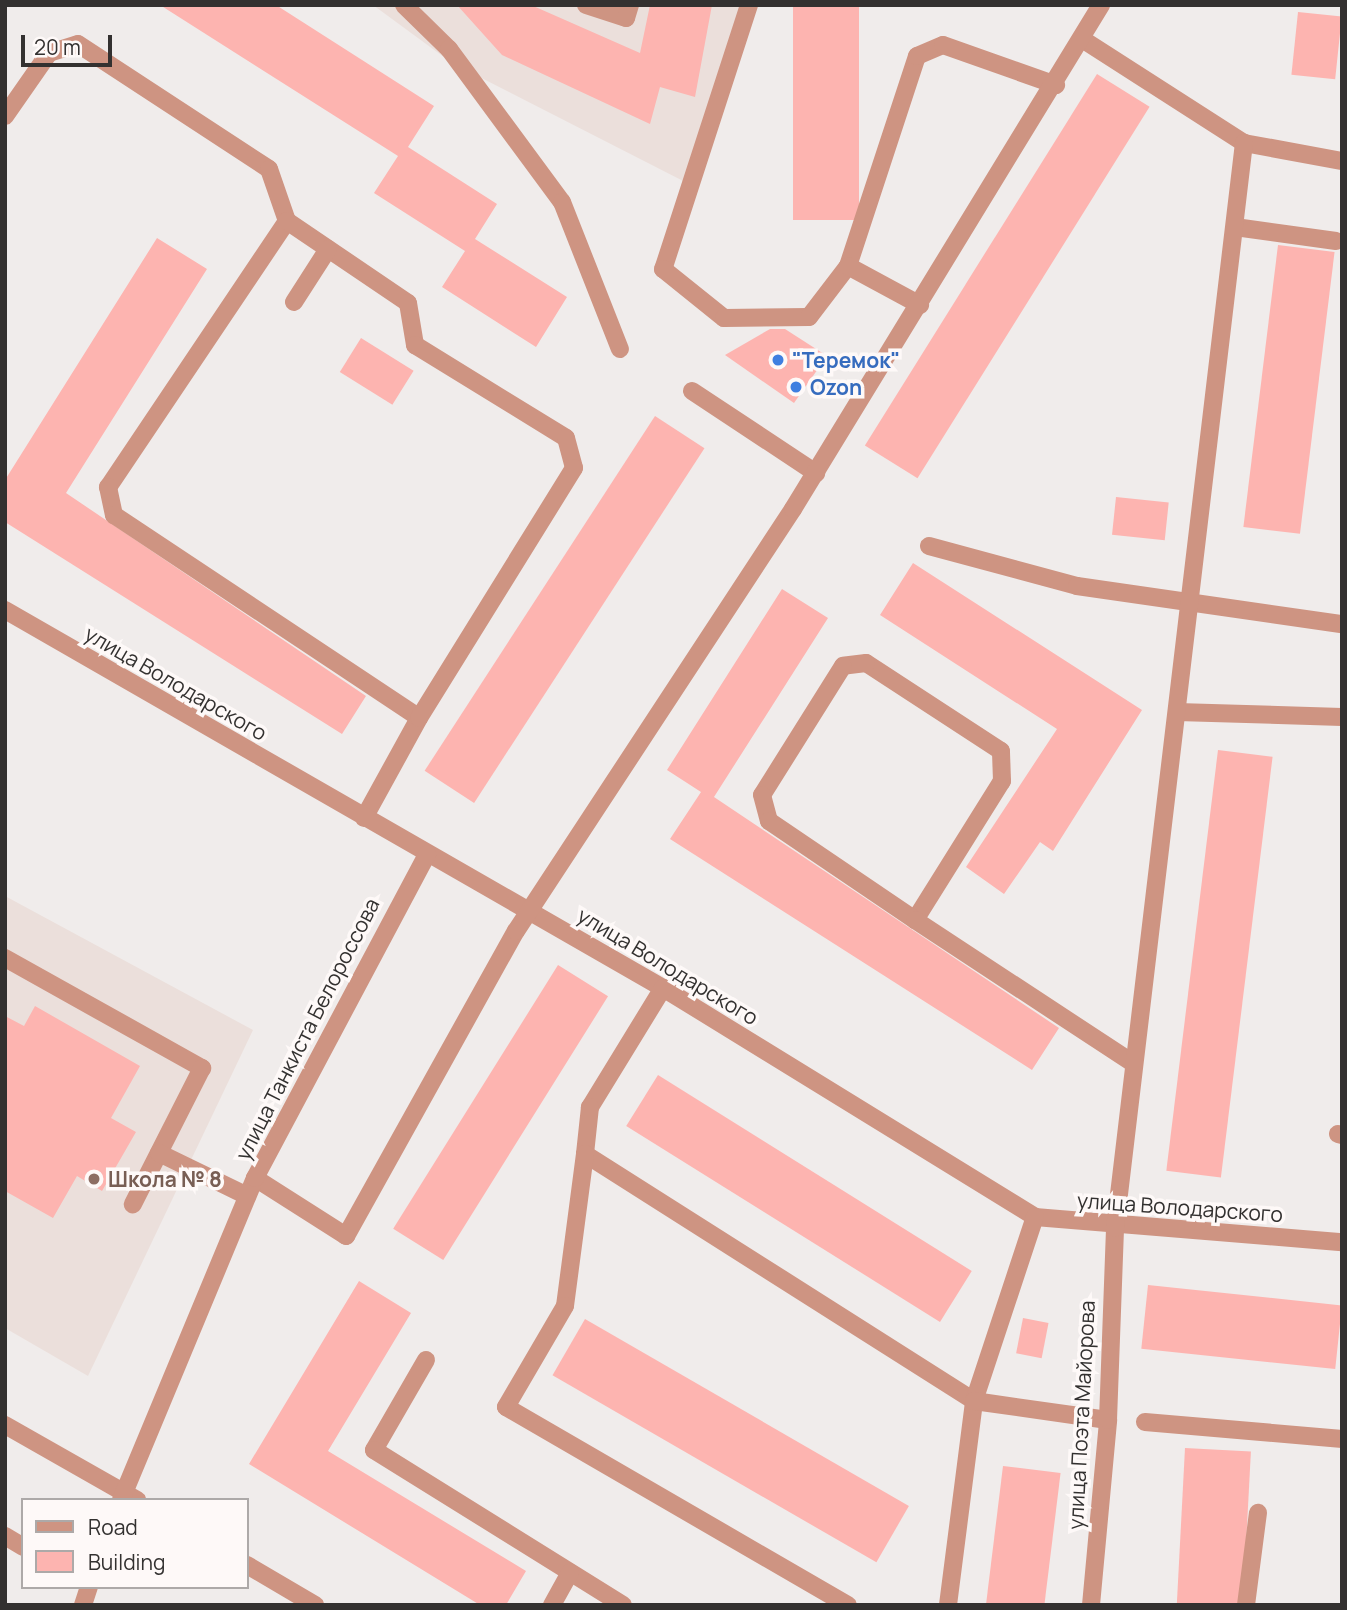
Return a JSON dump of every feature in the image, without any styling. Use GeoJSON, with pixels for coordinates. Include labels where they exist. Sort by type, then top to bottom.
{"type":"FeatureCollection","features":[{"type":"Feature","properties":{"kind":"street"},"geometry":{"type":"LineString","coordinates":[[404,5],[449,49],[562,202],[620,349]]}},
{"type":"Feature","properties":{"kind":"street"},"geometry":{"type":"LineString","coordinates":[[586,5],[626,18],[630,5]]}},
{"type":"Feature","properties":{"kind":"street"},"geometry":{"type":"LineString","coordinates":[[749,5],[663,269],[724,318],[809,317],[848,266],[917,56],[943,45],[1055,85]]}},
{"type":"Feature","properties":{"kind":"street"},"geometry":{"type":"LineString","coordinates":[[255,1178],[346,1236],[531,910],[816,472],[1055,85],[1101,5]]}},
{"type":"Feature","properties":{"kind":"street"},"geometry":{"type":"LineString","coordinates":[[1082,39],[1244,143],[1342,161]]}},
{"type":"Feature","properties":{"kind":"street"},"geometry":{"type":"LineString","coordinates":[[5,116],[48,52],[78,44],[269,169],[287,221],[408,303],[415,345],[566,438],[574,468],[419,718],[364,818]]}},
{"type":"Feature","properties":{"kind":"street","name":"улица Поэта Майорова"},"geometry":{"type":"LineString","coordinates":[[1091,1605],[1108,1420],[1115,1228],[1244,143]]}},
{"type":"Feature","properties":{"kind":"street"},"geometry":{"type":"LineString","coordinates":[[287,221],[108,486],[114,515],[419,718]]}},
{"type":"Feature","properties":{"kind":"street"},"geometry":{"type":"LineString","coordinates":[[1235,227],[1336,241]]}},
{"type":"Feature","properties":{"kind":"street"},"geometry":{"type":"LineString","coordinates":[[293,302],[328,249]]}},
{"type":"Feature","properties":{"kind":"street"},"geometry":{"type":"LineString","coordinates":[[848,266],[920,305]]}},
{"type":"Feature","properties":{"kind":"street"},"geometry":{"type":"LineString","coordinates":[[692,391],[816,472]]}},
{"type":"Feature","properties":{"kind":"street"},"geometry":{"type":"LineString","coordinates":[[929,546],[1077,586],[1190,600],[1342,624]]}},
{"type":"Feature","properties":{"kind":"street","name":"улица Володарского"},"geometry":{"type":"LineString","coordinates":[[5,610],[427,854],[531,910],[1035,1217],[1115,1228],[1342,1242]]}},
{"type":"Feature","properties":{"kind":"street"},"geometry":{"type":"LineString","coordinates":[[915,920],[1002,781],[1001,751],[866,663],[843,666],[762,796],[769,821],[915,920],[1134,1064]]}},
{"type":"Feature","properties":{"kind":"street"},"geometry":{"type":"LineString","coordinates":[[1177,712],[1342,717]]}},
{"type":"Feature","properties":{"kind":"street","name":"улица Танкиста Белороссова"},"geometry":{"type":"LineString","coordinates":[[127,1497],[255,1178],[427,854]]}},
{"type":"Feature","properties":{"kind":"street"},"geometry":{"type":"LineString","coordinates":[[5,958],[202,1068],[133,1204]]}},
{"type":"Feature","properties":{"kind":"street"},"geometry":{"type":"LineString","coordinates":[[663,988],[590,1107],[565,1306],[506,1407],[848,1605]]}},
{"type":"Feature","properties":{"kind":"street"},"geometry":{"type":"LineString","coordinates":[[159,1153],[247,1196]]}},
{"type":"Feature","properties":{"kind":"street"},"geometry":{"type":"LineString","coordinates":[[585,1154],[974,1401],[1108,1420]]}},
{"type":"Feature","properties":{"kind":"street"},"geometry":{"type":"LineString","coordinates":[[948,1605],[974,1401],[1035,1217]]}},
{"type":"Feature","properties":{"kind":"street"},"geometry":{"type":"LineString","coordinates":[[426,1360],[374,1450],[623,1605]]}},
{"type":"Feature","properties":{"kind":"street"},"geometry":{"type":"LineString","coordinates":[[1145,1422],[1342,1439]]}},
{"type":"Feature","properties":{"kind":"street"},"geometry":{"type":"LineString","coordinates":[[5,1425],[127,1497]]}},
{"type":"Feature","properties":{"kind":"street"},"geometry":{"type":"LineString","coordinates":[[1246,1605],[1258,1513]]}},
{"type":"Feature","properties":{"kind":"street"},"geometry":{"type":"LineString","coordinates":[[5,1536],[21,1546]]}},
{"type":"Feature","properties":{"kind":"street"},"geometry":{"type":"LineString","coordinates":[[248,1565],[314,1605]]}},
{"type":"Feature","properties":{"kind":"street"},"geometry":{"type":"LineString","coordinates":[[552,1605],[570,1573]]}},
{"type":"Feature","properties":{"kind":"shaded area"},"geometry":{"type":"Polygon","coordinates":[[[373,5],[749,5],[693,186],[452,63],[373,5]]]}},
{"type":"Feature","properties":{"kind":"shaded area","name":"Школа № 8"},"geometry":{"type":"Polygon","coordinates":[[[5,896],[253,1030],[88,1376],[5,1328],[5,896]]]}},
{"type":"Feature","properties":{"kind":"building"},"geometry":{"type":"Polygon","coordinates":[[[160,5],[276,5],[434,106],[408,147],[497,204],[475,239],[567,297],[536,347],[442,287],[465,251],[374,193],[398,156],[160,5]]]}},
{"type":"Feature","properties":{"kind":"building"},"geometry":{"type":"Polygon","coordinates":[[[457,5],[531,5],[640,53],[650,5],[712,5],[695,97],[660,87],[650,124],[502,55],[457,5]]]}},
{"type":"Feature","properties":{"kind":"building"},"geometry":{"type":"Polygon","coordinates":[[[793,5],[859,5],[859,220],[793,220],[793,5]]]}},
{"type":"Feature","properties":{"kind":"building"},"geometry":{"type":"Polygon","coordinates":[[[1298,12],[1342,17],[1335,79],[1291,75],[1298,12]]]}},
{"type":"Feature","properties":{"kind":"building"},"geometry":{"type":"Polygon","coordinates":[[[1097,74],[1150,107],[917,478],[865,445],[1097,74]]]}},
{"type":"Feature","properties":{"kind":"building"},"geometry":{"type":"Polygon","coordinates":[[[157,238],[207,269],[66,493],[366,696],[342,734],[5,522],[5,480],[157,238]]]}},
{"type":"Feature","properties":{"kind":"building"},"geometry":{"type":"Polygon","coordinates":[[[1278,245],[1335,252],[1300,534],[1243,527],[1278,245]]]}},
{"type":"Feature","properties":{"kind":"building"},"geometry":{"type":"Polygon","coordinates":[[[770,329],[785,329],[827,356],[794,403],[725,355],[770,329]]]}},
{"type":"Feature","properties":{"kind":"building"},"geometry":{"type":"Polygon","coordinates":[[[361,338],[414,371],[392,405],[340,372],[361,338]]]}},
{"type":"Feature","properties":{"kind":"building"},"geometry":{"type":"Polygon","coordinates":[[[655,416],[704,448],[474,803],[425,771],[655,416]]]}},
{"type":"Feature","properties":{"kind":"building"},"geometry":{"type":"Polygon","coordinates":[[[1116,497],[1169,503],[1165,540],[1112,535],[1116,497]]]}},
{"type":"Feature","properties":{"kind":"building"},"geometry":{"type":"Polygon","coordinates":[[[913,563],[1142,710],[1053,851],[1040,842],[1004,894],[966,867],[1057,729],[880,615],[913,563]]]}},
{"type":"Feature","properties":{"kind":"building"},"geometry":{"type":"Polygon","coordinates":[[[782,589],[828,618],[714,797],[1059,1028],[1032,1070],[670,839],[701,792],[667,770],[782,589]]]}},
{"type":"Feature","properties":{"kind":"building"},"geometry":{"type":"Polygon","coordinates":[[[1218,750],[1273,757],[1221,1178],[1166,1171],[1218,750]]]}},
{"type":"Feature","properties":{"kind":"building"},"geometry":{"type":"Polygon","coordinates":[[[558,965],[608,996],[443,1260],[393,1229],[558,965]]]}},
{"type":"Feature","properties":{"kind":"building"},"geometry":{"type":"Polygon","coordinates":[[[35,1006],[140,1066],[111,1118],[136,1132],[102,1191],[77,1176],[53,1218],[5,1191],[5,1016],[24,1026],[35,1006]]]}},
{"type":"Feature","properties":{"kind":"building"},"geometry":{"type":"Polygon","coordinates":[[[658,1075],[972,1271],[940,1322],[626,1126],[658,1075]]]}},
{"type":"Feature","properties":{"kind":"building"},"geometry":{"type":"Polygon","coordinates":[[[359,1281],[411,1313],[328,1451],[526,1571],[506,1605],[480,1605],[249,1464],[359,1281]]]}},
{"type":"Feature","properties":{"kind":"building"},"geometry":{"type":"Polygon","coordinates":[[[1148,1285],[1342,1305],[1335,1369],[1141,1349],[1148,1285]]]}},
{"type":"Feature","properties":{"kind":"building"},"geometry":{"type":"Polygon","coordinates":[[[1023,1318],[1049,1323],[1042,1358],[1016,1353],[1023,1318]]]}},
{"type":"Feature","properties":{"kind":"building"},"geometry":{"type":"Polygon","coordinates":[[[585,1319],[909,1506],[876,1562],[552,1375],[585,1319]]]}},
{"type":"Feature","properties":{"kind":"building"},"geometry":{"type":"Polygon","coordinates":[[[1185,1448],[1251,1451],[1243,1605],[1177,1605],[1185,1448]]]}},
{"type":"Feature","properties":{"kind":"building"},"geometry":{"type":"Polygon","coordinates":[[[1003,1466],[1061,1473],[1044,1605],[986,1605],[1003,1466]]]}},
{"type":"Feature","properties":{"kind":"place","name":"\"Теремок\""},"geometry":{"type":"Point","coordinates":[778,360]}},
{"type":"Feature","properties":{"kind":"place","name":"Ozon"},"geometry":{"type":"Point","coordinates":[796,387]}},
{"type":"Feature","properties":{"kind":"place","name":"Школа № 8"},"geometry":{"type":"Point","coordinates":[94,1179]}}]}
